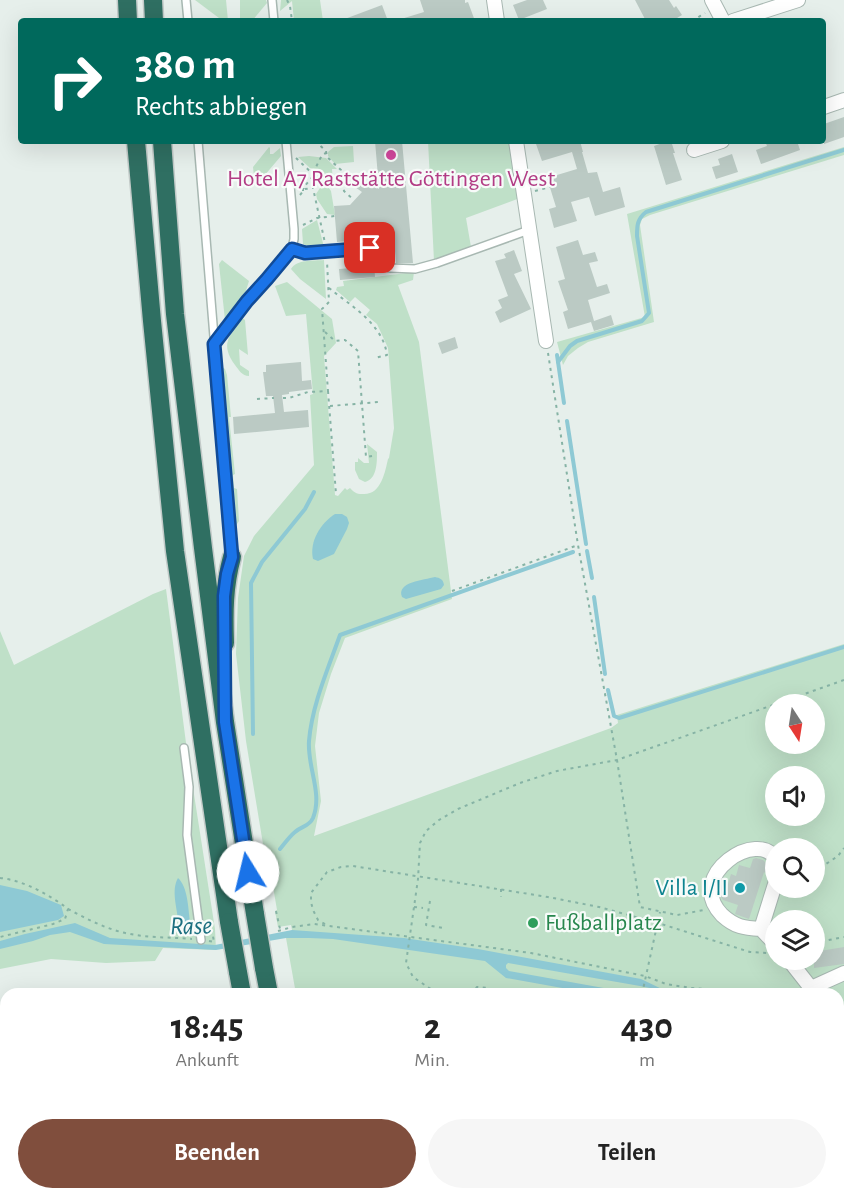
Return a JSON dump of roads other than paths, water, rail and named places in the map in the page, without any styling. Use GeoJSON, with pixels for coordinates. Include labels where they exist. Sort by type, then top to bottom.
{"type":"FeatureCollection","features":[{"type":"Feature","properties":{"kind":"highway"},"geometry":{"type":"LineString","coordinates":[[127,0],[128,18]]}},
{"type":"Feature","properties":{"kind":"highway"},"geometry":{"type":"LineString","coordinates":[[153,0],[154,18]]}},
{"type":"Feature","properties":{"kind":"highway"},"geometry":{"type":"LineString","coordinates":[[136,144],[175,551],[229,922],[241,988]]}},
{"type":"Feature","properties":{"kind":"highway"},"geometry":{"type":"LineString","coordinates":[[162,144],[175,314],[201,537],[225,722],[268,988]]}},
{"type":"Feature","properties":{"kind":"highway"},"geometry":{"type":"LineString","coordinates":[[225,722],[224,596],[232,557]]}},
{"type":"Feature","properties":{"kind":"street"},"geometry":{"type":"LineString","coordinates":[[494,0],[497,18]]}},
{"type":"Feature","properties":{"kind":"street"},"geometry":{"type":"LineString","coordinates":[[742,18],[798,0]]}},
{"type":"Feature","properties":{"kind":"street"},"geometry":{"type":"LineString","coordinates":[[713,3],[721,18]]}},
{"type":"Feature","properties":{"kind":"street"},"geometry":{"type":"LineString","coordinates":[[826,106],[844,100]]}},
{"type":"Feature","properties":{"kind":"street"},"geometry":{"type":"LineString","coordinates":[[516,144],[546,340]]}},
{"type":"Feature","properties":{"kind":"street"},"geometry":{"type":"LineString","coordinates":[[694,150],[713,144]]}},
{"type":"Feature","properties":{"kind":"street"},"geometry":{"type":"LineString","coordinates":[[765,850],[743,852],[730,859],[721,866],[711,887],[715,906],[726,919],[743,928],[761,929],[765,933]]}},
{"type":"Feature","properties":{"kind":"street"},"geometry":{"type":"LineString","coordinates":[[761,929],[770,898]]}},
{"type":"Feature","properties":{"kind":"street"},"geometry":{"type":"LineString","coordinates":[[796,970],[810,988]]}},
{"type":"Feature","properties":{"kind":"street"},"geometry":{"type":"LineString","coordinates":[[817,988],[844,973]]}},
{"type":"Feature","properties":{"kind":"lane"},"geometry":{"type":"LineString","coordinates":[[186,0],[188,18]]}},
{"type":"Feature","properties":{"kind":"lane"},"geometry":{"type":"LineString","coordinates":[[272,0],[274,18]]}},
{"type":"Feature","properties":{"kind":"lane"},"geometry":{"type":"LineString","coordinates":[[198,144],[232,557]]}},
{"type":"Feature","properties":{"kind":"lane"},"geometry":{"type":"LineString","coordinates":[[214,344],[292,249],[294,229],[286,144]]}},
{"type":"Feature","properties":{"kind":"lane"},"geometry":{"type":"LineString","coordinates":[[292,249],[305,253],[370,248],[384,266],[406,270],[445,261],[530,230]]}},
{"type":"Feature","properties":{"kind":"lane"},"geometry":{"type":"LineString","coordinates":[[184,748],[189,787],[187,835],[201,940]]}},
{"type":"Feature","properties":{"kind":"water"},"geometry":{"type":"Polygon","coordinates":[[[335,514],[347,517],[349,523],[347,529],[334,554],[318,561],[313,559],[312,552],[317,533],[335,514]]]}},
{"type":"Feature","properties":{"kind":"water"},"geometry":{"type":"Polygon","coordinates":[[[435,577],[443,581],[444,585],[441,589],[406,599],[402,597],[401,592],[407,585],[435,577]]]}},
{"type":"Feature","properties":{"kind":"water"},"geometry":{"type":"Polygon","coordinates":[[[178,878],[186,892],[190,921],[188,925],[183,926],[178,920],[175,899],[178,878]]]}},
{"type":"Feature","properties":{"kind":"water"},"geometry":{"type":"Polygon","coordinates":[[[0,885],[27,891],[61,905],[64,916],[58,920],[0,932],[0,885]]]}},
{"type":"Feature","properties":{"kind":"water"},"geometry":{"type":"Polygon","coordinates":[[[75,923],[110,938],[215,945],[292,930],[404,938],[641,979],[660,988],[508,963],[506,965],[509,971],[604,988],[562,988],[506,978],[485,961],[333,939],[286,938],[216,950],[104,944],[70,932],[50,935],[0,949],[0,941],[75,923]]]}},
{"type":"Feature","properties":{"kind":"waterway"},"geometry":{"type":"LineString","coordinates":[[558,362],[570,346],[577,341],[642,321],[649,313],[637,236],[638,223],[646,212],[844,150]]}},
{"type":"Feature","properties":{"kind":"waterway"},"geometry":{"type":"LineString","coordinates":[[557,355],[564,403]]}},
{"type":"Feature","properties":{"kind":"waterway"},"geometry":{"type":"LineString","coordinates":[[567,421],[586,544]]}},
{"type":"Feature","properties":{"kind":"waterway"},"geometry":{"type":"LineString","coordinates":[[253,734],[251,583],[262,562],[305,509],[314,492]]}},
{"type":"Feature","properties":{"kind":"waterway"},"geometry":{"type":"LineString","coordinates":[[587,551],[592,578]]}},
{"type":"Feature","properties":{"kind":"waterway"},"geometry":{"type":"LineString","coordinates":[[280,849],[297,830],[309,823],[316,809],[316,790],[309,741],[313,714],[340,635],[573,552]]}},
{"type":"Feature","properties":{"kind":"waterway"},"geometry":{"type":"LineString","coordinates":[[594,597],[605,674]]}},
{"type":"Feature","properties":{"kind":"waterway"},"geometry":{"type":"LineString","coordinates":[[608,690],[614,716],[619,718],[844,647]]}},
{"type":"Feature","properties":{"kind":"place","name":"Hotel A7 Raststätte Göttingen West"},"geometry":{"type":"Point","coordinates":[391,155]}},
{"type":"Feature","properties":{"kind":"place","name":"Villa I/II"},"geometry":{"type":"Point","coordinates":[740,888]}},
{"type":"Feature","properties":{"kind":"place","name":"Fußballplatz"},"geometry":{"type":"Point","coordinates":[533,923]}},
{"type":"Feature","properties":{"kind":"water label","name":"Rase"},"geometry":{"type":"Point","coordinates":[191,926]}}]}
